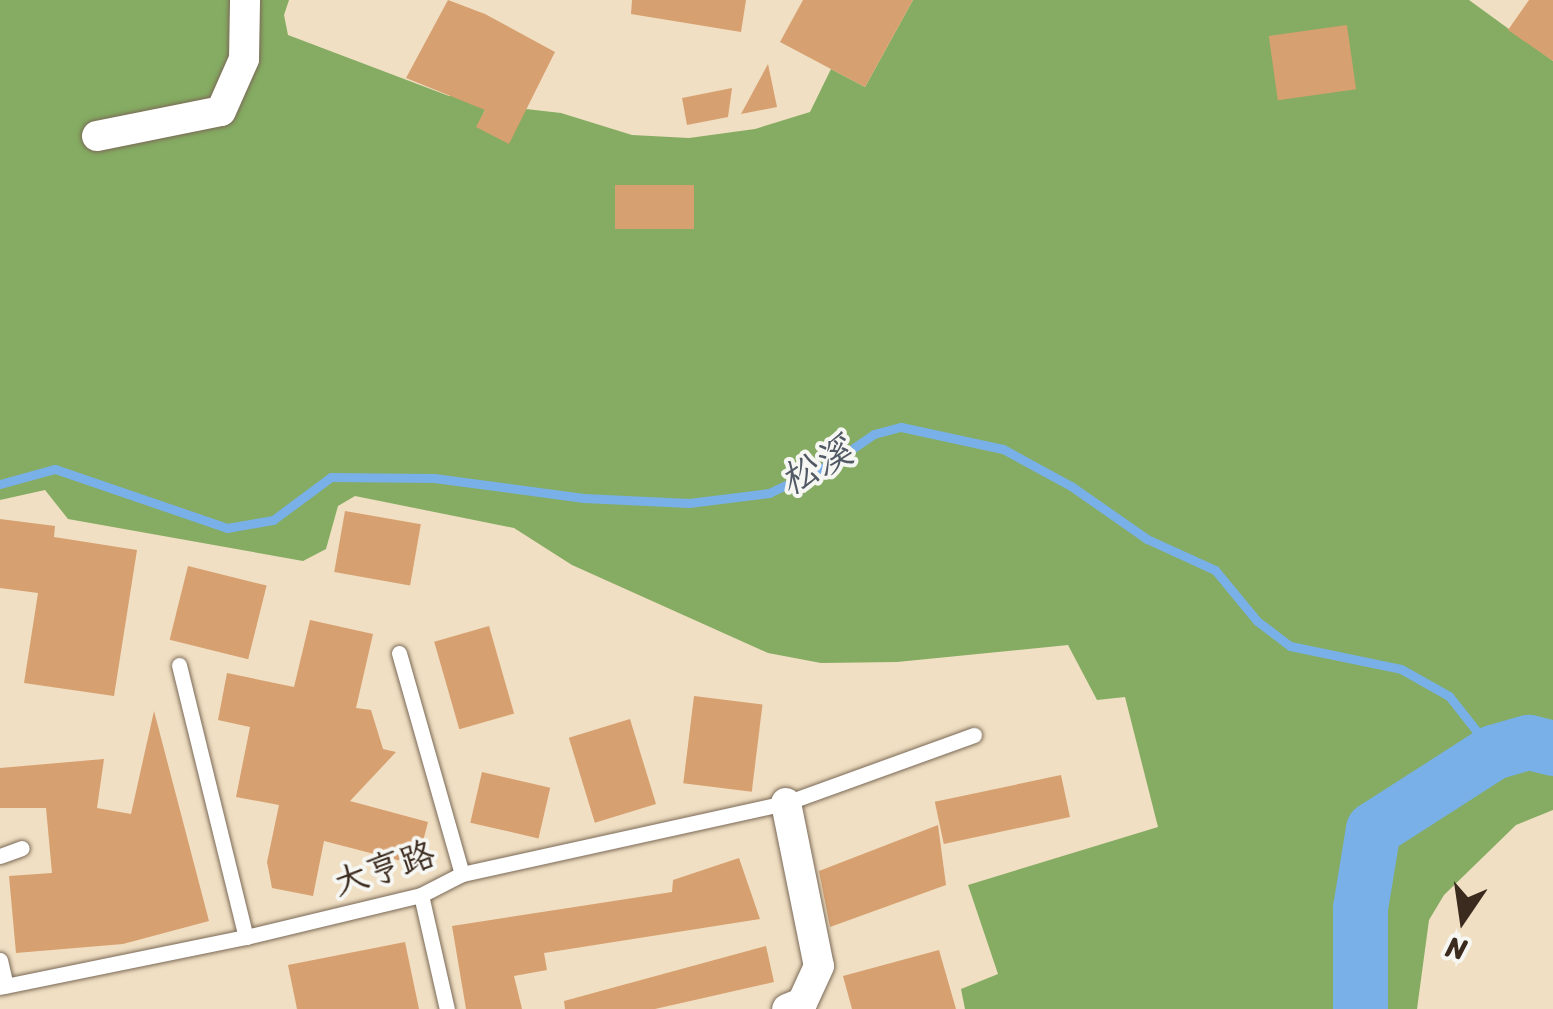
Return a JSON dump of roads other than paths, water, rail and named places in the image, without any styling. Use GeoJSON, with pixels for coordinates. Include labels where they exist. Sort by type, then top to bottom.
{"type":"FeatureCollection","features":[{"type":"Feature","properties":{"kind":"street"},"geometry":{"type":"LineString","coordinates":[[98,136],[221,111],[244,59],[246,0]]}},
{"type":"Feature","properties":{"kind":"street"},"geometry":{"type":"LineString","coordinates":[[786,802],[819,966],[802,1003],[786,1009]]}},
{"type":"Feature","properties":{"kind":"lane"},"geometry":{"type":"LineString","coordinates":[[399,653],[462,874]]}},
{"type":"Feature","properties":{"kind":"lane"},"geometry":{"type":"LineString","coordinates":[[179,664],[246,937]]}},
{"type":"Feature","properties":{"kind":"lane","name":"大亨路"},"geometry":{"type":"LineString","coordinates":[[3,986],[246,937],[421,896],[462,874],[786,802],[974,735]]}},
{"type":"Feature","properties":{"kind":"lane"},"geometry":{"type":"LineString","coordinates":[[0,856],[22,848]]}},
{"type":"Feature","properties":{"kind":"lane"},"geometry":{"type":"LineString","coordinates":[[421,896],[447,1009]]}},
{"type":"Feature","properties":{"kind":"lane"},"geometry":{"type":"LineString","coordinates":[[0,960],[3,986]]}},
{"type":"Feature","properties":{"kind":"waterway","name":"松溪"},"geometry":{"type":"LineString","coordinates":[[0,484],[55,469],[227,528],[273,520],[331,477],[434,478],[584,498],[689,503],[769,493],[830,464],[874,434],[901,427],[1003,449],[1071,486],[1147,539],[1215,570],[1257,621],[1290,646],[1401,669],[1449,696],[1493,752]]}},
{"type":"Feature","properties":{"kind":"waterway","name":"松溪"},"geometry":{"type":"LineString","coordinates":[[1360,1009],[1360,908],[1373,829],[1493,752],[1529,742],[1553,748]]}}]}
